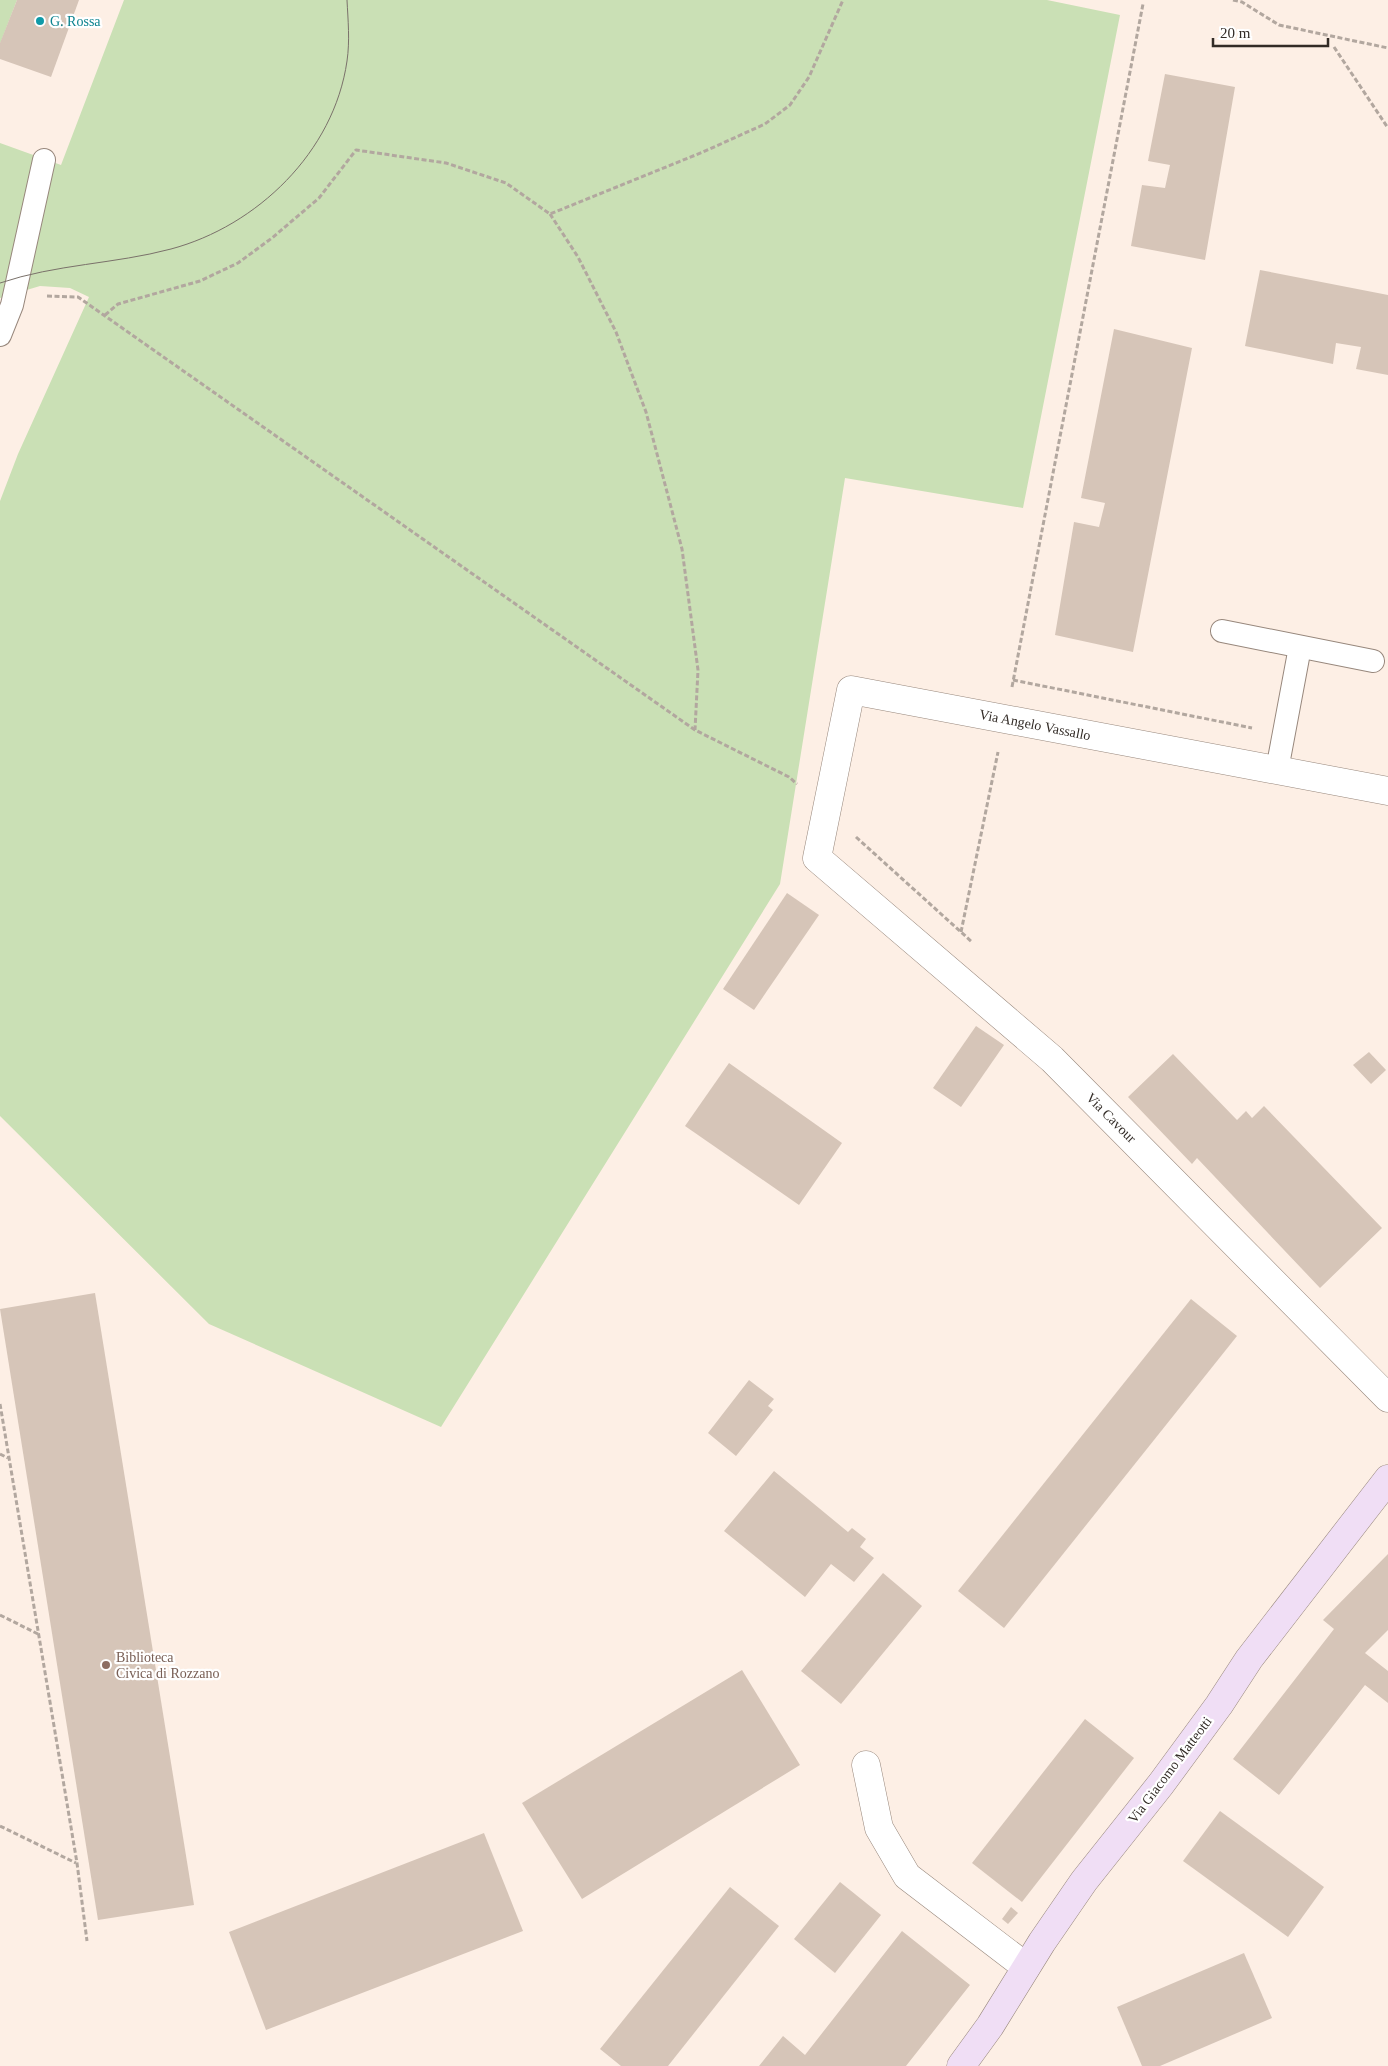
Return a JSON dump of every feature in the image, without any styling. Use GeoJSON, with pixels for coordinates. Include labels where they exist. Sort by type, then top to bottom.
{"type":"FeatureCollection","features":[{"type":"Feature","properties":{"kind":"street","name":"Via Angelo Vassallo"},"geometry":{"type":"LineString","coordinates":[[817,858],[851,690],[1388,791]]}},
{"type":"Feature","properties":{"kind":"street","name":"Via Cavour"},"geometry":{"type":"LineString","coordinates":[[817,858],[1052,1058],[1388,1398]]}},
{"type":"Feature","properties":{"kind":"street","name":"Via Giacomo Matteotti"},"geometry":{"type":"LineString","coordinates":[[961,2066],[990,2026],[1026,1967],[1084,1881],[1162,1784],[1214,1713],[1249,1659],[1388,1479]]}},
{"type":"Feature","properties":{"kind":"street"},"geometry":{"type":"LineString","coordinates":[[866,1764],[879,1828],[907,1876],[1026,1967]]}},
{"type":"Feature","properties":{"kind":"lane"},"geometry":{"type":"LineString","coordinates":[[0,335],[12,305],[44,160]]}},
{"type":"Feature","properties":{"kind":"lane"},"geometry":{"type":"LineString","coordinates":[[1222,632],[1374,661]]}},
{"type":"Feature","properties":{"kind":"lane"},"geometry":{"type":"LineString","coordinates":[[1277,770],[1300,647]]}},
{"type":"Feature","properties":{"kind":"path"},"geometry":{"type":"LineString","coordinates":[[550,214],[703,152],[765,124],[790,105],[809,77],[843,0]]}},
{"type":"Feature","properties":{"kind":"path"},"geometry":{"type":"LineString","coordinates":[[1233,0],[1242,2],[1279,25],[1388,48]]}},
{"type":"Feature","properties":{"kind":"path"},"geometry":{"type":"LineString","coordinates":[[961,933],[1013,680],[1143,4]]}},
{"type":"Feature","properties":{"kind":"path"},"geometry":{"type":"LineString","coordinates":[[1334,47],[1388,128]]}},
{"type":"Feature","properties":{"kind":"path"},"geometry":{"type":"LineString","coordinates":[[105,315],[118,304],[200,281],[238,262],[272,238],[319,198],[356,150],[446,164],[506,183],[550,214],[578,257],[616,332],[646,412],[682,549],[698,670],[695,730]]}},
{"type":"Feature","properties":{"kind":"path"},"geometry":{"type":"LineString","coordinates":[[12,305],[50,295],[78,297],[695,730],[789,777],[976,946]]}},
{"type":"Feature","properties":{"kind":"path"},"geometry":{"type":"LineString","coordinates":[[1013,680],[1283,734]]}},
{"type":"Feature","properties":{"kind":"path"},"geometry":{"type":"LineString","coordinates":[[0,1404],[77,1863],[87,1941]]}},
{"type":"Feature","properties":{"kind":"path"},"geometry":{"type":"LineString","coordinates":[[0,1454],[9,1458]]}},
{"type":"Feature","properties":{"kind":"path"},"geometry":{"type":"LineString","coordinates":[[0,1615],[38,1634]]}},
{"type":"Feature","properties":{"kind":"path"},"geometry":{"type":"LineString","coordinates":[[0,1826],[77,1863]]}},
{"type":"Feature","properties":{"kind":"green space"},"geometry":{"type":"Polygon","coordinates":[[[0,0],[17,0],[0,44],[0,0]]]}},
{"type":"Feature","properties":{"kind":"green space"},"geometry":{"type":"Polygon","coordinates":[[[124,0],[1047,0],[1120,15],[1023,508],[845,478],[780,884],[441,1427],[209,1324],[0,1116],[0,501],[18,454],[89,297],[70,288],[40,286],[0,298],[0,143],[61,165],[124,0]]]}},
{"type":"Feature","properties":{"kind":"building","name":"G. Rossa"},"geometry":{"type":"Polygon","coordinates":[[[17,0],[79,0],[51,77],[0,59],[0,43],[17,0]]]}},
{"type":"Feature","properties":{"kind":"building"},"geometry":{"type":"Polygon","coordinates":[[[1165,74],[1235,87],[1205,260],[1131,246],[1142,185],[1165,188],[1170,165],[1148,161],[1165,74]]]}},
{"type":"Feature","properties":{"kind":"building"},"geometry":{"type":"Polygon","coordinates":[[[1260,270],[1388,295],[1388,375],[1356,369],[1361,347],[1336,343],[1333,364],[1245,346],[1260,270]]]}},
{"type":"Feature","properties":{"kind":"building"},"geometry":{"type":"Polygon","coordinates":[[[1114,329],[1192,348],[1133,652],[1055,635],[1074,522],[1099,527],[1105,503],[1081,498],[1114,329]]]}},
{"type":"Feature","properties":{"kind":"building"},"geometry":{"type":"Polygon","coordinates":[[[787,893],[819,915],[754,1010],[723,989],[787,893]]]}},
{"type":"Feature","properties":{"kind":"building"},"geometry":{"type":"Polygon","coordinates":[[[976,1026],[1004,1045],[961,1107],[933,1088],[976,1026]]]}},
{"type":"Feature","properties":{"kind":"building"},"geometry":{"type":"Polygon","coordinates":[[[1369,1052],[1386,1070],[1371,1084],[1353,1065],[1369,1052]]]}},
{"type":"Feature","properties":{"kind":"building"},"geometry":{"type":"Polygon","coordinates":[[[1173,1054],[1237,1120],[1246,1111],[1252,1118],[1264,1106],[1382,1228],[1320,1288],[1197,1158],[1192,1164],[1128,1097],[1173,1054]]]}},
{"type":"Feature","properties":{"kind":"building"},"geometry":{"type":"Polygon","coordinates":[[[729,1063],[842,1143],[799,1205],[685,1126],[729,1063]]]}},
{"type":"Feature","properties":{"kind":"building"},"geometry":{"type":"Polygon","coordinates":[[[95,1293],[194,1905],[98,1920],[0,1309],[95,1293]]]}},
{"type":"Feature","properties":{"kind":"building"},"geometry":{"type":"Polygon","coordinates":[[[1191,1299],[1237,1336],[1004,1628],[958,1591],[1191,1299]]]}},
{"type":"Feature","properties":{"kind":"building"},"geometry":{"type":"Polygon","coordinates":[[[749,1380],[774,1399],[768,1406],[773,1410],[736,1456],[708,1433],[749,1380]]]}},
{"type":"Feature","properties":{"kind":"building"},"geometry":{"type":"Polygon","coordinates":[[[774,1471],[848,1532],[852,1528],[866,1539],[860,1547],[874,1558],[854,1582],[831,1564],[805,1597],[724,1531],[774,1471]]]}},
{"type":"Feature","properties":{"kind":"building"},"geometry":{"type":"Polygon","coordinates":[[[1388,1554],[1388,1630],[1365,1653],[1388,1671],[1388,1703],[1365,1685],[1279,1795],[1233,1759],[1334,1629],[1323,1620],[1388,1554]]]}},
{"type":"Feature","properties":{"kind":"building"},"geometry":{"type":"Polygon","coordinates":[[[883,1573],[922,1606],[841,1704],[801,1671],[883,1573]]]}},
{"type":"Feature","properties":{"kind":"building"},"geometry":{"type":"Polygon","coordinates":[[[742,1670],[800,1765],[582,1899],[522,1803],[742,1670]]]}},
{"type":"Feature","properties":{"kind":"building"},"geometry":{"type":"Polygon","coordinates":[[[1085,1719],[1134,1758],[1022,1902],[972,1863],[1085,1719]]]}},
{"type":"Feature","properties":{"kind":"building"},"geometry":{"type":"Polygon","coordinates":[[[1220,1811],[1324,1887],[1288,1937],[1183,1861],[1220,1811]]]}},
{"type":"Feature","properties":{"kind":"building"},"geometry":{"type":"Polygon","coordinates":[[[484,1833],[523,1931],[266,2030],[229,1932],[484,1833]]]}},
{"type":"Feature","properties":{"kind":"building"},"geometry":{"type":"Polygon","coordinates":[[[840,1882],[881,1915],[835,1973],[794,1939],[840,1882]]]}},
{"type":"Feature","properties":{"kind":"building"},"geometry":{"type":"Polygon","coordinates":[[[730,1887],[779,1926],[668,2066],[621,2066],[600,2049],[730,1887]]]}},
{"type":"Feature","properties":{"kind":"building"},"geometry":{"type":"Polygon","coordinates":[[[1011,1907],[1018,1913],[1008,1924],[1002,1919],[1011,1907]]]}},
{"type":"Feature","properties":{"kind":"building"},"geometry":{"type":"Polygon","coordinates":[[[902,1931],[970,1985],[906,2066],[759,2066],[783,2036],[805,2055],[902,1931]]]}},
{"type":"Feature","properties":{"kind":"building"},"geometry":{"type":"Polygon","coordinates":[[[1244,1953],[1272,2018],[1160,2066],[1142,2066],[1117,2007],[1244,1953]]]}},
{"type":"Feature","properties":{"kind":"tram line"},"geometry":{"type":"LineString","coordinates":[[0,283],[42,272],[171,249],[203,238],[233,223],[261,203],[286,180],[308,154],[326,126],[339,94],[347,61],[349,38],[347,0]]}},
{"type":"Feature","properties":{"kind":"place","name":"G. Rossa"},"geometry":{"type":"Point","coordinates":[40,21]}},
{"type":"Feature","properties":{"kind":"place","name":"Biblioteca Civica di Rozzano"},"geometry":{"type":"Point","coordinates":[106,1665]}}]}
